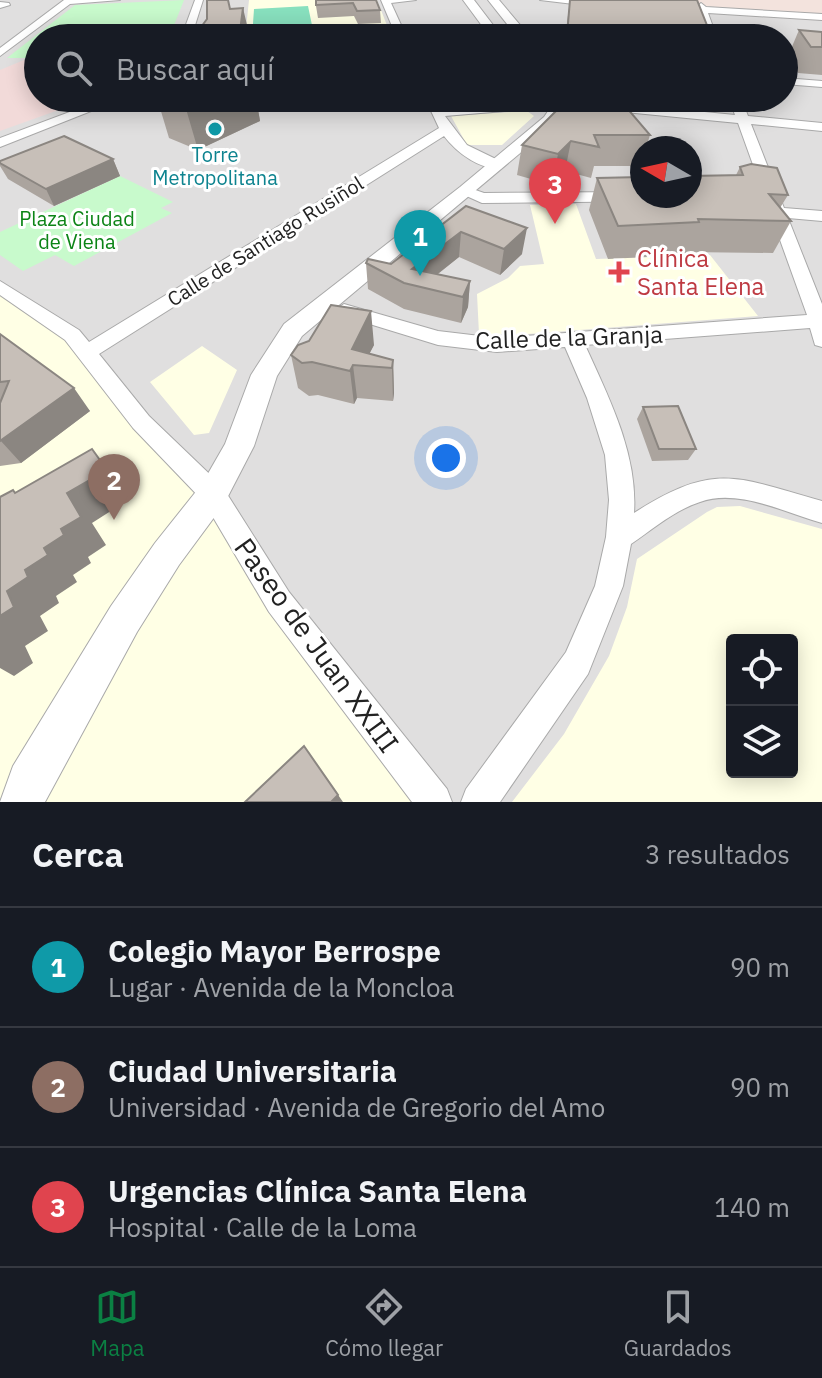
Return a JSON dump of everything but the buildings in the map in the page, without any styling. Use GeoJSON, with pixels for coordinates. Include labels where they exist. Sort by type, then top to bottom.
{"type":"FeatureCollection","features":[{"type":"Feature","properties":{"kind":"street"},"geometry":{"type":"LineString","coordinates":[[38,24],[69,1],[116,0]]}},
{"type":"Feature","properties":{"kind":"street"},"geometry":{"type":"LineString","coordinates":[[191,24],[199,0]]}},
{"type":"Feature","properties":{"kind":"street"},"geometry":{"type":"LineString","coordinates":[[396,24],[385,0],[412,0]]}},
{"type":"Feature","properties":{"kind":"street"},"geometry":{"type":"LineString","coordinates":[[468,0],[486,24]]}},
{"type":"Feature","properties":{"kind":"street"},"geometry":{"type":"LineString","coordinates":[[493,0],[513,24]]}},
{"type":"Feature","properties":{"kind":"street"},"geometry":{"type":"LineString","coordinates":[[544,0],[612,4]]}},
{"type":"Feature","properties":{"kind":"street"},"geometry":{"type":"LineString","coordinates":[[657,7],[822,17]]}},
{"type":"Feature","properties":{"kind":"street"},"geometry":{"type":"LineString","coordinates":[[701,8],[707,24]]}},
{"type":"Feature","properties":{"kind":"street"},"geometry":{"type":"LineString","coordinates":[[0,53],[24,35]]}},
{"type":"Feature","properties":{"kind":"street"},"geometry":{"type":"LineString","coordinates":[[798,82],[822,84]]}},
{"type":"Feature","properties":{"kind":"street"},"geometry":{"type":"LineString","coordinates":[[0,143],[81,112]]}},
{"type":"Feature","properties":{"kind":"street"},"geometry":{"type":"LineString","coordinates":[[446,112],[437,113],[445,130],[469,156],[497,165]]}},
{"type":"Feature","properties":{"kind":"street"},"geometry":{"type":"LineString","coordinates":[[21,795],[124,619],[172,547],[213,494],[239,446],[264,375],[293,330],[324,302],[467,191],[550,120],[553,112]]}},
{"type":"Feature","properties":{"kind":"street"},"geometry":{"type":"LineString","coordinates":[[674,112],[822,127]]}},
{"type":"Feature","properties":{"kind":"street"},"geometry":{"type":"LineString","coordinates":[[741,112],[821,331]]}},
{"type":"Feature","properties":{"kind":"street","name":"Calle de Santiago Rusiñol"},"geometry":{"type":"LineString","coordinates":[[86,353],[445,130]]}},
{"type":"Feature","properties":{"kind":"street"},"geometry":{"type":"LineString","coordinates":[[745,181],[765,175]]}},
{"type":"Feature","properties":{"kind":"street"},"geometry":{"type":"LineString","coordinates":[[467,191],[475,197],[499,199],[630,197]]}},
{"type":"Feature","properties":{"kind":"street"},"geometry":{"type":"LineString","coordinates":[[779,212],[822,216]]}},
{"type":"Feature","properties":{"kind":"street","name":"Paseo de Juan XXIII"},"geometry":{"type":"LineString","coordinates":[[0,287],[72,335],[170,453],[213,494],[279,602],[434,802]]}},
{"type":"Feature","properties":{"kind":"street","name":"Calle de la Granja"},"geometry":{"type":"LineString","coordinates":[[324,302],[385,324],[438,338],[497,345],[821,331]]}},
{"type":"Feature","properties":{"kind":"street"},"geometry":{"type":"LineString","coordinates":[[479,802],[577,663],[609,586],[619,537],[622,500],[617,455],[598,398],[573,341]]}},
{"type":"Feature","properties":{"kind":"street"},"geometry":{"type":"LineString","coordinates":[[619,537],[703,490],[725,488],[748,492],[822,512]]}},
{"type":"Feature","properties":{"kind":"shaded area"},"geometry":{"type":"Polygon","coordinates":[[[0,0],[822,0],[822,802],[434,802],[0,287],[0,0]]]}},
{"type":"Feature","properties":{"kind":"shaded area"},"geometry":{"type":"Polygon","coordinates":[[[249,0],[377,0],[386,24],[246,24],[249,0]]]}},
{"type":"Feature","properties":{"kind":"shaded area"},"geometry":{"type":"Polygon","coordinates":[[[599,0],[822,0],[822,14],[701,6],[599,0]]]}},
{"type":"Feature","properties":{"kind":"shaded area"},"geometry":{"type":"Polygon","coordinates":[[[24,60],[24,112],[53,112],[0,131],[0,70],[24,60]]]}},
{"type":"Feature","properties":{"kind":"shaded area"},"geometry":{"type":"Polygon","coordinates":[[[528,112],[534,116],[502,145],[467,145],[451,116],[528,112]]]}},
{"type":"Feature","properties":{"kind":"shaded area","name":"Clínica Santa Elena"},"geometry":{"type":"Polygon","coordinates":[[[576,204],[596,259],[710,255],[758,316],[528,334],[479,334],[477,294],[508,278],[520,266],[544,264],[530,205],[576,204]]]}},
{"type":"Feature","properties":{"kind":"shaded area"},"geometry":{"type":"Polygon","coordinates":[[[0,287],[72,335],[434,802],[0,802],[0,287]]]}},
{"type":"Feature","properties":{"kind":"shaded area"},"geometry":{"type":"Polygon","coordinates":[[[202,346],[237,370],[209,433],[194,435],[150,382],[202,346]]]}},
{"type":"Feature","properties":{"kind":"shaded area"},"geometry":{"type":"Polygon","coordinates":[[[740,506],[822,529],[822,802],[512,802],[564,734],[609,656],[627,607],[637,559],[717,507],[740,506]]]}},
{"type":"Feature","properties":{"kind":"green space"},"geometry":{"type":"Polygon","coordinates":[[[184,0],[175,24],[51,24],[75,5],[184,0]]]}},
{"type":"Feature","properties":{"kind":"green space"},"geometry":{"type":"Polygon","coordinates":[[[308,6],[312,24],[253,24],[254,9],[308,6]]]}},
{"type":"Feature","properties":{"kind":"green space"},"geometry":{"type":"Polygon","coordinates":[[[24,45],[24,58],[7,58],[24,45]]]}},
{"type":"Feature","properties":{"kind":"green space","name":"Plaza Ciudad de Viena"},"geometry":{"type":"Polygon","coordinates":[[[120,176],[173,202],[161,208],[172,213],[74,266],[55,255],[23,271],[0,255],[0,232],[120,176]]]}},
{"type":"Feature","properties":{"kind":"place","name":"Torre Metropolitana"},"geometry":{"type":"Point","coordinates":[215,129]}},
{"type":"Feature","properties":{"kind":"place","name":"Urgencias Clínica Santa Elena"},"geometry":{"type":"Point","coordinates":[555,224]}},
{"type":"Feature","properties":{"kind":"place","name":"Clínica Santa Elena"},"geometry":{"type":"Point","coordinates":[619,272]}},
{"type":"Feature","properties":{"kind":"place","name":"Colegio Mayor Berrospe"},"geometry":{"type":"Point","coordinates":[420,276]}},
{"type":"Feature","properties":{"kind":"place","name":"Ciudad Universitaria"},"geometry":{"type":"Point","coordinates":[114,520]}}]}
